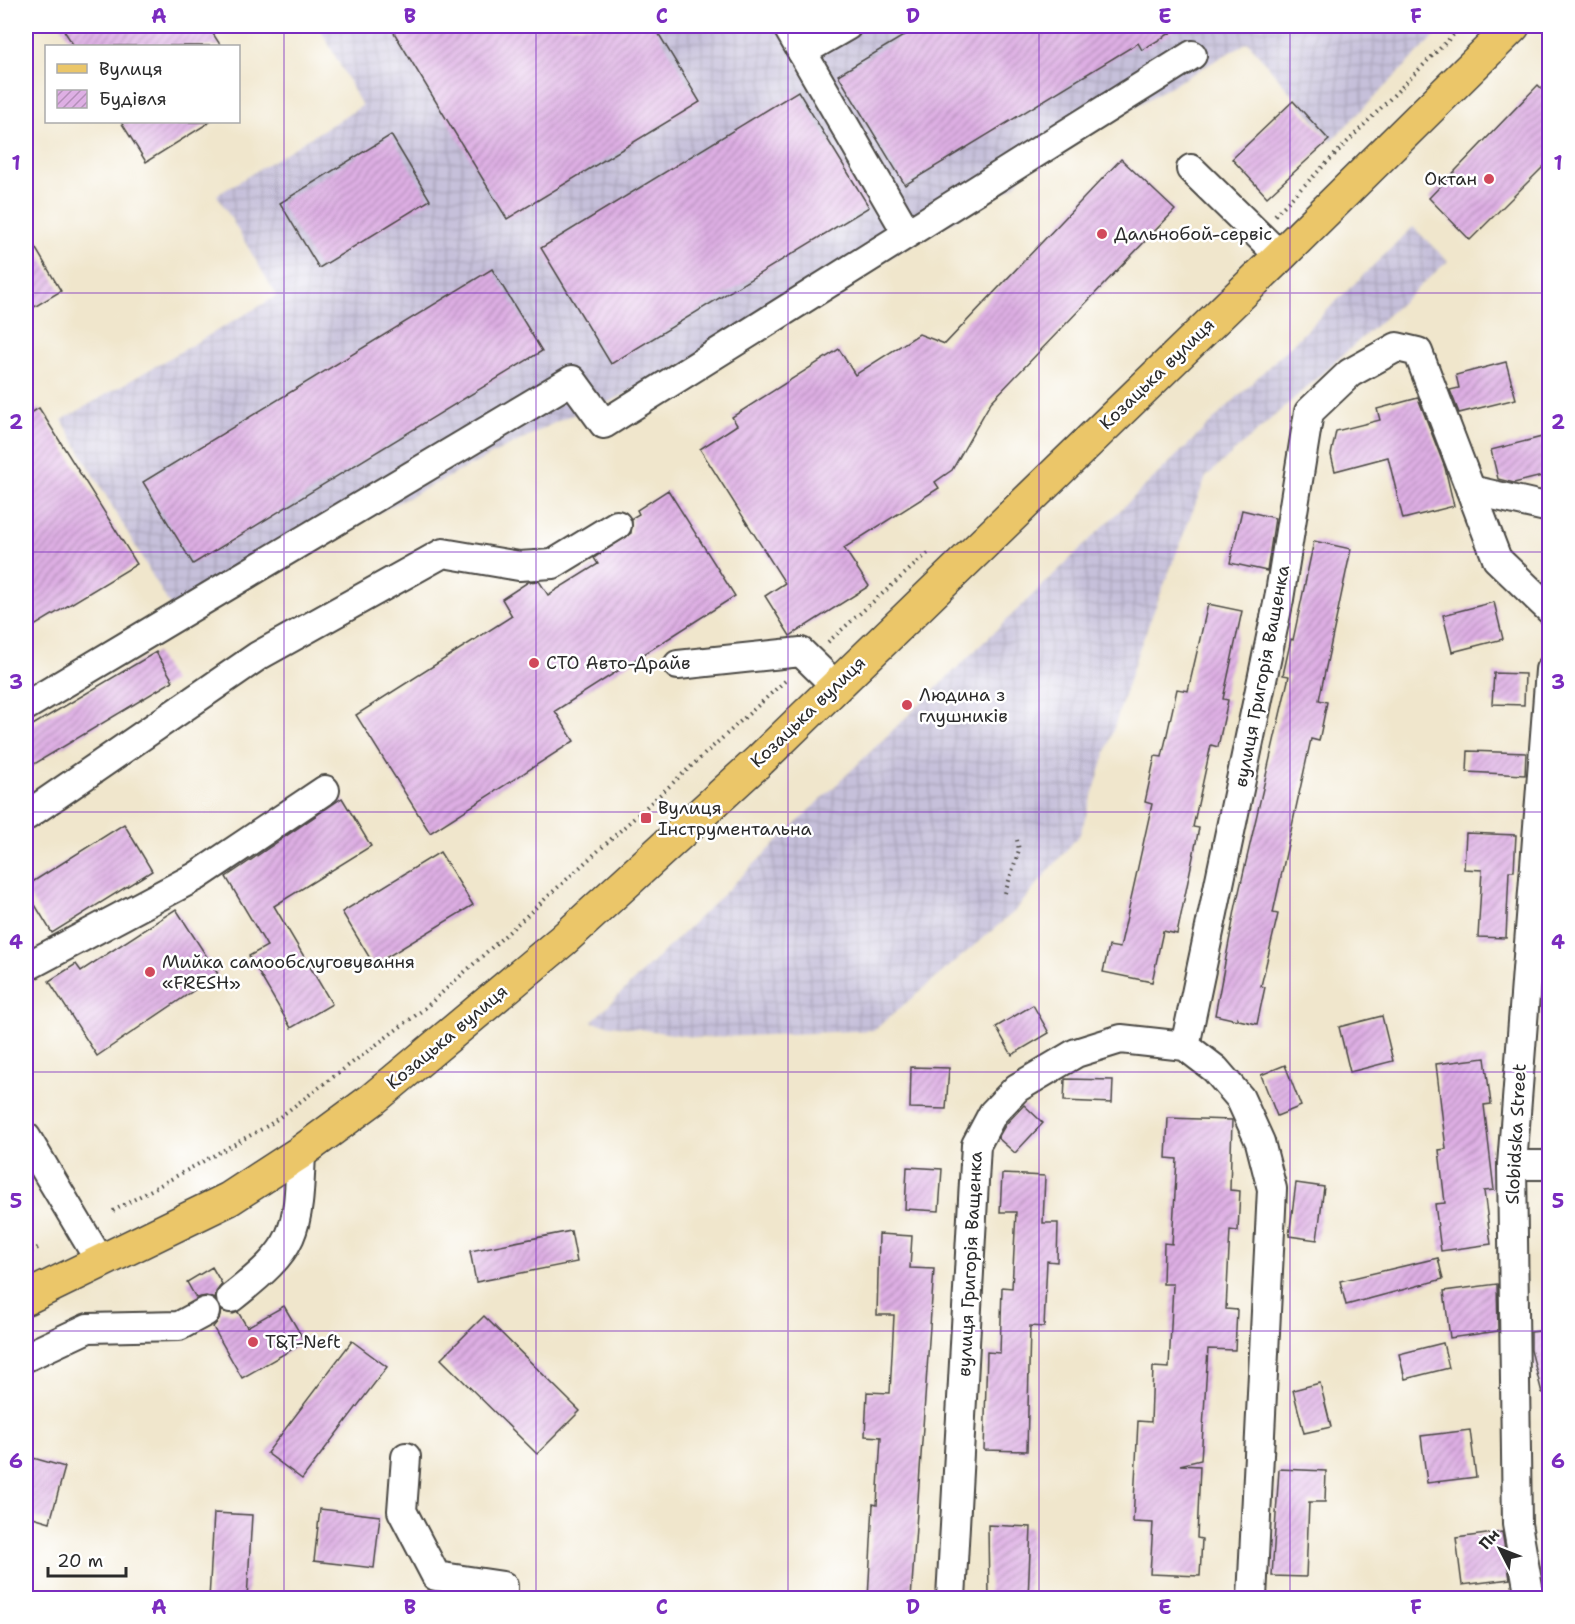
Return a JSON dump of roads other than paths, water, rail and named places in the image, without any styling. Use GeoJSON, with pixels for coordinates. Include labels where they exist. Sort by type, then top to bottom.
{"type":"FeatureCollection","features":[{"type":"Feature","properties":{"kind":"main road","name":"Козацька вулиця"},"geometry":{"type":"LineString","coordinates":[[26,1298],[229,1199],[301,1152],[373,1099],[563,940],[760,760],[1280,256],[1513,26]]}},
{"type":"Feature","properties":{"kind":"street"},"geometry":{"type":"LineString","coordinates":[[787,26],[907,233]]}},
{"type":"Feature","properties":{"kind":"street"},"geometry":{"type":"LineString","coordinates":[[802,52],[847,26]]}},
{"type":"Feature","properties":{"kind":"street"},"geometry":{"type":"LineString","coordinates":[[26,706],[572,380],[604,424],[1192,55]]}},
{"type":"Feature","properties":{"kind":"street"},"geometry":{"type":"LineString","coordinates":[[1191,169],[1280,256]]}},
{"type":"Feature","properties":{"kind":"street","name":"вулиця Григорія Ващенка"},"geometry":{"type":"LineString","coordinates":[[951,1599],[976,1145],[993,1113],[1017,1088],[1076,1053],[1121,1039],[1185,1046],[1279,599],[1309,412],[1350,373],[1397,347],[1418,352],[1471,490]]}},
{"type":"Feature","properties":{"kind":"street"},"geometry":{"type":"LineString","coordinates":[[1471,490],[1550,508]]}},
{"type":"Feature","properties":{"kind":"street"},"geometry":{"type":"LineString","coordinates":[[1471,490],[1497,559],[1550,610]]}},
{"type":"Feature","properties":{"kind":"street"},"geometry":{"type":"LineString","coordinates":[[26,816],[258,656],[443,553],[519,566],[553,564],[617,525]]}},
{"type":"Feature","properties":{"kind":"street"},"geometry":{"type":"LineString","coordinates":[[678,665],[801,652],[836,686]]}},
{"type":"Feature","properties":{"kind":"street","name":"Slobidska Street"},"geometry":{"type":"LineString","coordinates":[[1530,1599],[1517,1524],[1512,1165],[1550,669]]}},
{"type":"Feature","properties":{"kind":"street"},"geometry":{"type":"LineString","coordinates":[[26,967],[197,876],[325,790]]}},
{"type":"Feature","properties":{"kind":"street"},"geometry":{"type":"LineString","coordinates":[[1185,1046],[1215,1069],[1240,1098],[1260,1142],[1272,1189],[1252,1599]]}},
{"type":"Feature","properties":{"kind":"street"},"geometry":{"type":"LineString","coordinates":[[26,1137],[100,1261]]}},
{"type":"Feature","properties":{"kind":"street"},"geometry":{"type":"LineString","coordinates":[[231,1299],[280,1256],[292,1234],[299,1204],[301,1152]]}},
{"type":"Feature","properties":{"kind":"street"},"geometry":{"type":"LineString","coordinates":[[1512,1165],[1550,1165]]}},
{"type":"Feature","properties":{"kind":"street"},"geometry":{"type":"LineString","coordinates":[[26,1357],[88,1328],[179,1326],[205,1312]]}},
{"type":"Feature","properties":{"kind":"street"},"geometry":{"type":"LineString","coordinates":[[406,1456],[402,1511],[436,1575],[503,1586],[503,1599]]}},
{"type":"Feature","properties":{"kind":"place","name":"Октан"},"geometry":{"type":"Point","coordinates":[1489,179]}},
{"type":"Feature","properties":{"kind":"place","name":"Дальнобой-сервіс"},"geometry":{"type":"Point","coordinates":[1102,234]}},
{"type":"Feature","properties":{"kind":"place","name":"СТО Авто-Драйв"},"geometry":{"type":"Point","coordinates":[534,663]}},
{"type":"Feature","properties":{"kind":"place","name":"Людина з глушників"},"geometry":{"type":"Point","coordinates":[907,705]}},
{"type":"Feature","properties":{"kind":"place","name":"Вулиця Інструментальна"},"geometry":{"type":"Point","coordinates":[646,818]}},
{"type":"Feature","properties":{"kind":"place","name":"Мийка самообслуговування «FRESH»"},"geometry":{"type":"Point","coordinates":[150,972]}},
{"type":"Feature","properties":{"kind":"place","name":"T&T-Neft"},"geometry":{"type":"Point","coordinates":[253,1342]}}]}
